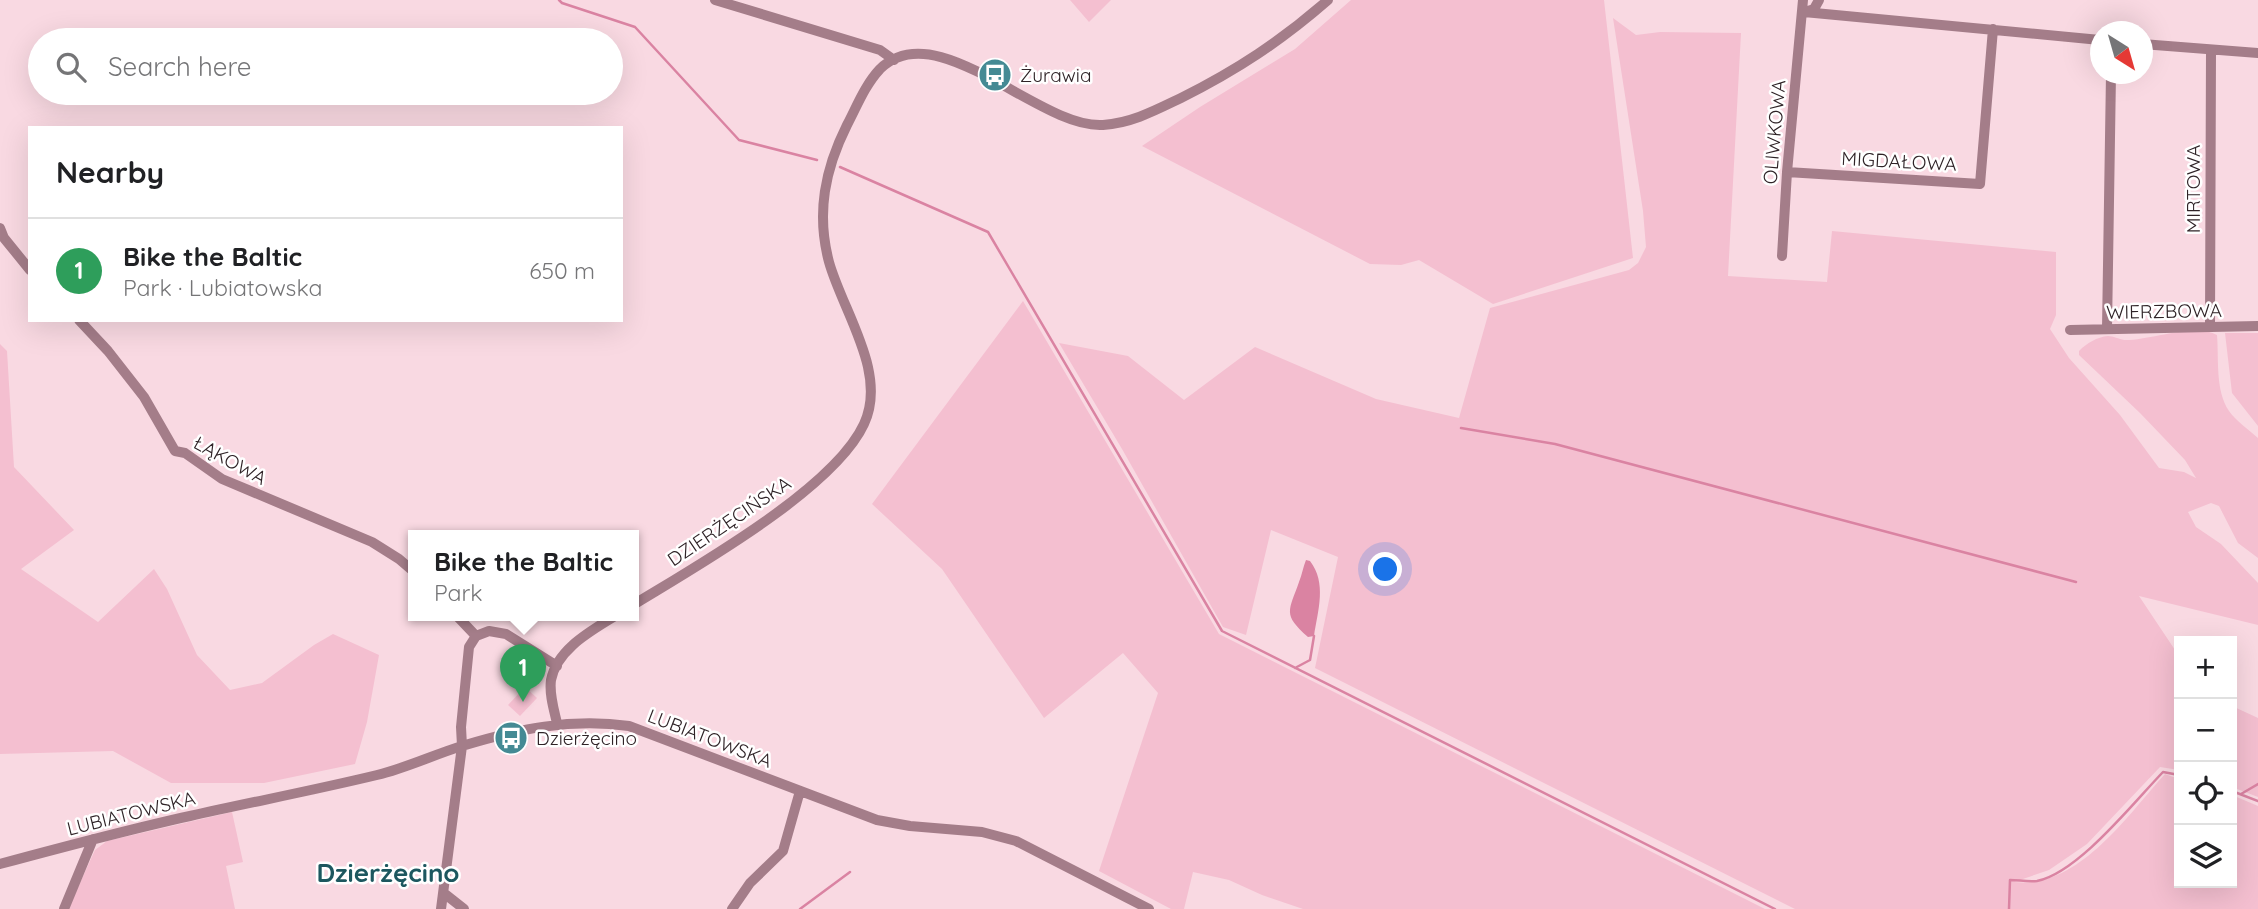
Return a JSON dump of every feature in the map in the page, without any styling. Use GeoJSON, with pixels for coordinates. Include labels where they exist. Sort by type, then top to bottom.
{"type":"FeatureCollection","features":[{"type":"Feature","properties":{"kind":"street"},"geometry":{"type":"LineString","coordinates":[[715,0],[880,50],[894,60],[919,54],[934,55],[975,71],[1079,123],[1114,124],[1147,115],[1230,74],[1290,33],[1328,0]]}},
{"type":"Feature","properties":{"kind":"street","name":"OLIWKOWA"},"geometry":{"type":"LineString","coordinates":[[1782,256],[1787,172],[1804,0]]}},
{"type":"Feature","properties":{"kind":"street"},"geometry":{"type":"LineString","coordinates":[[1804,12],[1814,9],[1819,0]]}},
{"type":"Feature","properties":{"kind":"street"},"geometry":{"type":"LineString","coordinates":[[1804,12],[2090,39]]}},
{"type":"Feature","properties":{"kind":"street","name":"MIGDAŁOWA"},"geometry":{"type":"LineString","coordinates":[[1787,172],[1980,184],[1993,29]]}},
{"type":"Feature","properties":{"kind":"street"},"geometry":{"type":"LineString","coordinates":[[2153,45],[2258,53]]}},
{"type":"Feature","properties":{"kind":"street","name":"MIRTOWA"},"geometry":{"type":"LineString","coordinates":[[2210,327],[2211,50]]}},
{"type":"Feature","properties":{"kind":"street","name":"DZIERŻĘCIŃSKA"},"geometry":{"type":"LineString","coordinates":[[639,601],[794,500],[843,455],[863,426],[872,399],[871,377],[829,261],[822,217],[823,189],[830,164],[866,88],[884,66],[894,60]]}},
{"type":"Feature","properties":{"kind":"street"},"geometry":{"type":"LineString","coordinates":[[2107,329],[2111,84]]}},
{"type":"Feature","properties":{"kind":"street"},"geometry":{"type":"LineString","coordinates":[[0,228],[4,238],[28,268]]}},
{"type":"Feature","properties":{"kind":"street","name":"ŁĄKOWA"},"geometry":{"type":"LineString","coordinates":[[81,322],[144,397],[175,451],[185,453],[222,479],[372,542],[408,567]]}},
{"type":"Feature","properties":{"kind":"street","name":"WIERZBOWA"},"geometry":{"type":"LineString","coordinates":[[2070,330],[2258,326]]}},
{"type":"Feature","properties":{"kind":"street"},"geometry":{"type":"LineString","coordinates":[[462,621],[476,636]]}},
{"type":"Feature","properties":{"kind":"street"},"geometry":{"type":"LineString","coordinates":[[557,723],[551,681],[557,666],[578,641],[608,621]]}},
{"type":"Feature","properties":{"kind":"street"},"geometry":{"type":"LineString","coordinates":[[441,909],[462,746],[461,727],[469,647],[476,636],[489,631],[506,634],[557,666]]}},
{"type":"Feature","properties":{"kind":"street","name":"LUBIATOWSKA"},"geometry":{"type":"LineString","coordinates":[[0,864],[93,839],[379,775],[462,746],[557,723],[595,721],[629,726],[877,820],[910,826],[982,832],[1016,841],[1149,909]]}},
{"type":"Feature","properties":{"kind":"street"},"geometry":{"type":"LineString","coordinates":[[732,909],[750,883],[783,851],[800,791]]}},
{"type":"Feature","properties":{"kind":"street"},"geometry":{"type":"LineString","coordinates":[[64,909],[93,839]]}},
{"type":"Feature","properties":{"kind":"street"},"geometry":{"type":"LineString","coordinates":[[445,894],[464,909]]}},
{"type":"Feature","properties":{"kind":"shaded area"},"geometry":{"type":"Polygon","coordinates":[[[1070,0],[1111,0],[1089,22],[1070,0]]]}},
{"type":"Feature","properties":{"kind":"shaded area"},"geometry":{"type":"Polygon","coordinates":[[[1351,0],[1604,0],[1633,258],[1493,304],[1419,260],[1401,265],[1370,264],[1142,146],[1295,49],[1351,0]]]}},
{"type":"Feature","properties":{"kind":"shaded area"},"geometry":{"type":"Polygon","coordinates":[[[1613,18],[1636,35],[1660,32],[1741,33],[1728,276],[1827,282],[1832,231],[2056,252],[2056,315],[2050,329],[2069,358],[2120,415],[2159,468],[2184,472],[2196,478],[2185,460],[2079,355],[2079,351],[2092,341],[2108,336],[2134,340],[2197,330],[2217,335],[2218,374],[2225,403],[2235,418],[2258,438],[2258,558],[2238,543],[2219,506],[2211,503],[2188,512],[2196,527],[2221,544],[2258,583],[2258,625],[2139,596],[2174,648],[2174,769],[2160,767],[2087,844],[2049,870],[2014,882],[2037,881],[2059,874],[2080,862],[2117,829],[2165,774],[2174,777],[2174,888],[2237,888],[2237,797],[2258,806],[2258,909],[1795,909],[1315,668],[1338,557],[1271,530],[1246,635],[1223,627],[1059,343],[1128,356],[1184,400],[1255,347],[1376,399],[1459,418],[1490,308],[1629,270],[1638,263],[1646,247],[1643,211],[1613,18]]]}},
{"type":"Feature","properties":{"kind":"shaded area"},"geometry":{"type":"Polygon","coordinates":[[[1023,301],[1219,634],[1765,909],[1303,909],[1229,880],[1193,872],[1184,909],[1171,909],[1099,871],[1158,693],[1123,653],[1044,718],[942,569],[872,504],[1023,301]]]}},
{"type":"Feature","properties":{"kind":"shaded area"},"geometry":{"type":"Polygon","coordinates":[[[2225,333],[2258,333],[2258,426],[2232,393],[2225,333]]]}},
{"type":"Feature","properties":{"kind":"shaded area"},"geometry":{"type":"Polygon","coordinates":[[[0,344],[7,351],[14,467],[74,530],[21,569],[98,622],[154,569],[167,589],[197,655],[230,690],[262,683],[333,634],[379,655],[367,722],[355,764],[264,783],[171,783],[113,751],[0,754],[0,344]]]}},
{"type":"Feature","properties":{"kind":"shaded area"},"geometry":{"type":"Polygon","coordinates":[[[1306,560],[1310,561],[1315,569],[1320,588],[1314,636],[1308,637],[1294,623],[1290,612],[1306,560]]]}},
{"type":"Feature","properties":{"kind":"shaded area"},"geometry":{"type":"Polygon","coordinates":[[[525,687],[537,698],[520,716],[508,705],[525,687]]]}},
{"type":"Feature","properties":{"kind":"shaded area"},"geometry":{"type":"Polygon","coordinates":[[[2237,708],[2258,718],[2258,797],[2237,789],[2237,708]]]}},
{"type":"Feature","properties":{"kind":"shaded area"},"geometry":{"type":"Polygon","coordinates":[[[232,812],[243,862],[226,866],[235,909],[68,909],[95,850],[107,841],[232,812]]]}},
{"type":"Feature","properties":{"kind":"waterway"},"geometry":{"type":"LineString","coordinates":[[559,0],[635,27],[739,140],[817,160]]}},
{"type":"Feature","properties":{"kind":"waterway"},"geometry":{"type":"LineString","coordinates":[[840,167],[988,232],[1222,631],[1775,909]]}},
{"type":"Feature","properties":{"kind":"waterway"},"geometry":{"type":"LineString","coordinates":[[1461,428],[1555,444],[2076,582]]}},
{"type":"Feature","properties":{"kind":"waterway"},"geometry":{"type":"LineString","coordinates":[[1295,668],[1310,660],[1314,636]]}},
{"type":"Feature","properties":{"kind":"waterway"},"geometry":{"type":"LineString","coordinates":[[2009,909],[2010,880],[2037,881],[2070,865],[2104,835],[2163,772],[2174,774]]}},
{"type":"Feature","properties":{"kind":"waterway"},"geometry":{"type":"LineString","coordinates":[[2241,794],[2258,784]]}},
{"type":"Feature","properties":{"kind":"waterway"},"geometry":{"type":"LineString","coordinates":[[2237,793],[2258,801]]}},
{"type":"Feature","properties":{"kind":"waterway"},"geometry":{"type":"LineString","coordinates":[[800,909],[850,872]]}},
{"type":"Feature","properties":{"kind":"place","name":"Żurawia"},"geometry":{"type":"Point","coordinates":[995,75]}},
{"type":"Feature","properties":{"kind":"place","name":"Bike the Baltic"},"geometry":{"type":"Point","coordinates":[523,702]}},
{"type":"Feature","properties":{"kind":"place","name":"Dzierżęcino"},"geometry":{"type":"Point","coordinates":[511,738]}},
{"type":"Feature","properties":{"kind":"district","name":"Dzierżęcino"},"geometry":{"type":"Point","coordinates":[388,872]}}]}
